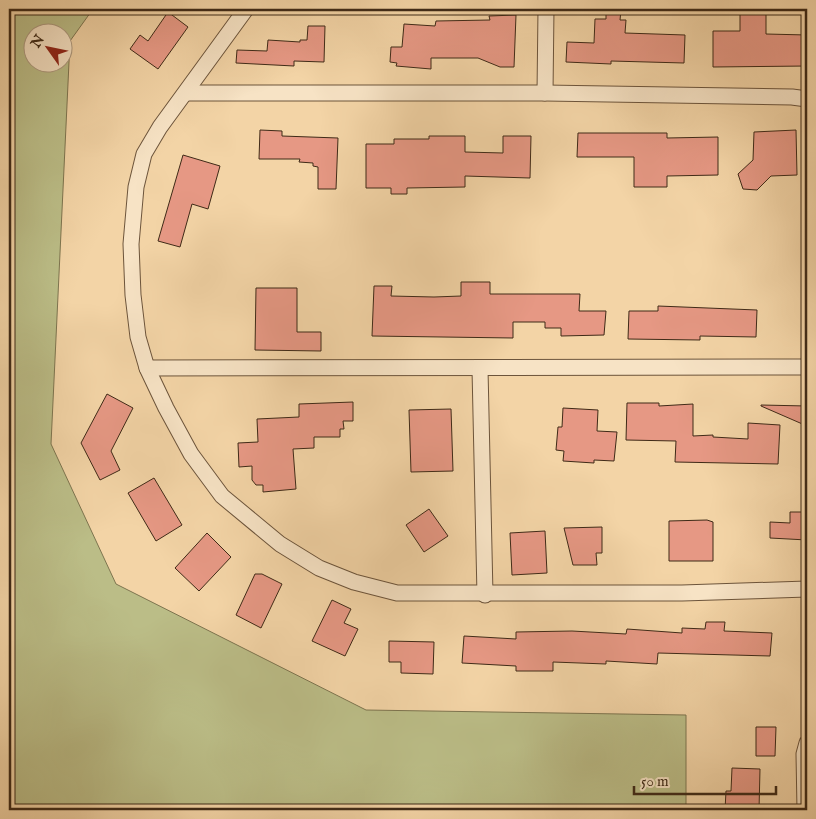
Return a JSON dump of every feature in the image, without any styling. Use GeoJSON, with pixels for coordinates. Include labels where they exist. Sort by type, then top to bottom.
{"type":"FeatureCollection","features":[{"type":"Feature","properties":{"kind":"street"},"geometry":{"type":"LineString","coordinates":[[246,9],[187,93],[160,127],[144,154],[136,187],[131,244],[133,295],[138,337],[147,368],[191,454],[222,496],[280,544],[319,568],[354,582],[397,593],[485,594],[807,589]]}},
{"type":"Feature","properties":{"kind":"street"},"geometry":{"type":"LineString","coordinates":[[544,93],[546,9]]}},
{"type":"Feature","properties":{"kind":"street"},"geometry":{"type":"LineString","coordinates":[[187,93],[544,93],[792,96],[807,99]]}},
{"type":"Feature","properties":{"kind":"street"},"geometry":{"type":"LineString","coordinates":[[147,368],[480,369],[807,367]]}},
{"type":"Feature","properties":{"kind":"street"},"geometry":{"type":"LineString","coordinates":[[480,369],[485,594]]}},
{"type":"Feature","properties":{"kind":"street"},"geometry":{"type":"LineString","coordinates":[[805,810],[804,754],[807,743]]}},
{"type":"Feature","properties":{"kind":"green space"},"geometry":{"type":"Polygon","coordinates":[[[9,9],[93,9],[72,38],[72,22],[22,22],[22,72],[69,72],[51,444],[116,584],[366,710],[686,715],[686,810],[9,810],[9,9]]]}},
{"type":"Feature","properties":{"kind":"building"},"geometry":{"type":"Polygon","coordinates":[[[606,10],[621,10],[620,20],[626,20],[625,33],[685,35],[684,63],[611,61],[611,64],[566,62],[567,42],[594,43],[595,19],[606,19],[606,10]]]}},
{"type":"Feature","properties":{"kind":"building"},"geometry":{"type":"Polygon","coordinates":[[[168,12],[188,27],[158,69],[130,49],[140,35],[148,41],[168,12]]]}},
{"type":"Feature","properties":{"kind":"building"},"geometry":{"type":"Polygon","coordinates":[[[766,12],[766,34],[807,35],[807,66],[713,67],[713,31],[740,31],[740,13],[766,12]]]}},
{"type":"Feature","properties":{"kind":"building"},"geometry":{"type":"Polygon","coordinates":[[[516,15],[514,67],[500,67],[478,58],[431,58],[431,69],[396,66],[397,63],[390,62],[391,47],[402,47],[404,24],[435,26],[436,21],[490,20],[489,16],[516,15]]]}},
{"type":"Feature","properties":{"kind":"building"},"geometry":{"type":"Polygon","coordinates":[[[308,26],[325,26],[324,62],[294,61],[294,66],[236,63],[237,50],[267,51],[268,40],[300,42],[300,40],[307,40],[308,26]]]}},
{"type":"Feature","properties":{"kind":"building"},"geometry":{"type":"Polygon","coordinates":[[[260,130],[282,131],[282,136],[338,138],[336,189],[318,189],[318,167],[313,166],[313,163],[299,162],[300,159],[259,159],[260,130]]]}},
{"type":"Feature","properties":{"kind":"building"},"geometry":{"type":"Polygon","coordinates":[[[796,130],[797,175],[771,176],[757,190],[743,189],[738,174],[753,160],[754,132],[796,130]]]}},
{"type":"Feature","properties":{"kind":"building"},"geometry":{"type":"Polygon","coordinates":[[[578,133],[667,133],[667,138],[718,137],[718,175],[667,176],[667,187],[634,187],[634,157],[577,157],[578,133]]]}},
{"type":"Feature","properties":{"kind":"building"},"geometry":{"type":"Polygon","coordinates":[[[429,136],[465,136],[465,152],[503,153],[503,136],[531,136],[530,178],[465,176],[465,187],[407,188],[407,194],[391,194],[391,188],[366,188],[366,144],[394,144],[394,139],[429,139],[429,136]]]}},
{"type":"Feature","properties":{"kind":"building"},"geometry":{"type":"Polygon","coordinates":[[[183,155],[220,166],[208,209],[192,204],[180,247],[158,241],[183,155]]]}},
{"type":"Feature","properties":{"kind":"building"},"geometry":{"type":"Polygon","coordinates":[[[461,282],[490,282],[490,294],[580,294],[579,311],[606,311],[604,335],[561,336],[561,328],[545,328],[545,322],[513,322],[513,338],[372,336],[374,286],[392,286],[391,296],[461,296],[461,282]]]}},
{"type":"Feature","properties":{"kind":"building"},"geometry":{"type":"Polygon","coordinates":[[[256,288],[297,288],[297,332],[321,332],[321,351],[255,350],[256,288]]]}},
{"type":"Feature","properties":{"kind":"building"},"geometry":{"type":"Polygon","coordinates":[[[658,306],[757,310],[756,337],[700,336],[700,340],[628,339],[629,311],[658,311],[658,306]]]}},
{"type":"Feature","properties":{"kind":"building"},"geometry":{"type":"Polygon","coordinates":[[[107,394],[133,408],[111,451],[120,470],[100,480],[81,443],[107,394]]]}},
{"type":"Feature","properties":{"kind":"building"},"geometry":{"type":"Polygon","coordinates":[[[353,402],[353,421],[343,421],[344,429],[340,429],[340,437],[314,437],[314,448],[293,449],[296,489],[263,492],[263,485],[256,485],[252,480],[252,466],[239,467],[238,443],[258,442],[257,419],[299,417],[299,404],[353,402]]]}},
{"type":"Feature","properties":{"kind":"building"},"geometry":{"type":"Polygon","coordinates":[[[627,403],[659,403],[659,406],[693,404],[693,436],[713,435],[713,437],[748,439],[748,423],[780,425],[778,464],[675,462],[676,441],[626,440],[627,403]]]}},
{"type":"Feature","properties":{"kind":"building"},"geometry":{"type":"Polygon","coordinates":[[[761,406],[807,406],[807,426],[761,406]]]}},
{"type":"Feature","properties":{"kind":"building"},"geometry":{"type":"Polygon","coordinates":[[[563,408],[598,410],[597,431],[617,432],[614,461],[594,460],[594,463],[563,461],[564,451],[556,450],[558,427],[562,427],[563,408]]]}},
{"type":"Feature","properties":{"kind":"building"},"geometry":{"type":"Polygon","coordinates":[[[451,409],[453,471],[411,472],[409,410],[451,409]]]}},
{"type":"Feature","properties":{"kind":"building"},"geometry":{"type":"Polygon","coordinates":[[[154,478],[182,525],[156,541],[128,493],[154,478]]]}},
{"type":"Feature","properties":{"kind":"building"},"geometry":{"type":"Polygon","coordinates":[[[429,509],[448,536],[424,552],[406,525],[429,509]]]}},
{"type":"Feature","properties":{"kind":"building"},"geometry":{"type":"Polygon","coordinates":[[[790,512],[807,512],[807,540],[770,538],[770,522],[790,523],[790,512]]]}},
{"type":"Feature","properties":{"kind":"building"},"geometry":{"type":"Polygon","coordinates":[[[707,520],[713,522],[713,561],[669,561],[669,521],[707,520]]]}},
{"type":"Feature","properties":{"kind":"building"},"geometry":{"type":"Polygon","coordinates":[[[602,527],[602,553],[596,553],[597,565],[573,565],[564,528],[602,527]]]}},
{"type":"Feature","properties":{"kind":"building"},"geometry":{"type":"Polygon","coordinates":[[[545,531],[547,573],[512,575],[510,533],[545,531]]]}},
{"type":"Feature","properties":{"kind":"building"},"geometry":{"type":"Polygon","coordinates":[[[207,533],[231,557],[199,591],[175,568],[207,533]]]}},
{"type":"Feature","properties":{"kind":"building"},"geometry":{"type":"Polygon","coordinates":[[[255,574],[262,574],[282,584],[261,628],[236,615],[255,574]]]}},
{"type":"Feature","properties":{"kind":"building"},"geometry":{"type":"Polygon","coordinates":[[[332,600],[351,609],[344,623],[358,629],[345,656],[312,641],[332,600]]]}},
{"type":"Feature","properties":{"kind":"building"},"geometry":{"type":"Polygon","coordinates":[[[706,622],[725,622],[724,631],[772,633],[770,656],[658,653],[657,664],[606,661],[606,664],[553,662],[553,671],[516,671],[516,666],[462,663],[464,636],[516,639],[516,632],[572,631],[626,634],[627,629],[682,633],[682,628],[705,629],[706,622]]]}},
{"type":"Feature","properties":{"kind":"building"},"geometry":{"type":"Polygon","coordinates":[[[389,641],[434,642],[433,674],[401,673],[401,662],[389,662],[389,641]]]}},
{"type":"Feature","properties":{"kind":"building"},"geometry":{"type":"Polygon","coordinates":[[[756,727],[776,727],[775,756],[756,756],[756,727]]]}},
{"type":"Feature","properties":{"kind":"building"},"geometry":{"type":"Polygon","coordinates":[[[732,768],[760,769],[759,810],[725,810],[726,791],[731,791],[732,768]]]}}]}
